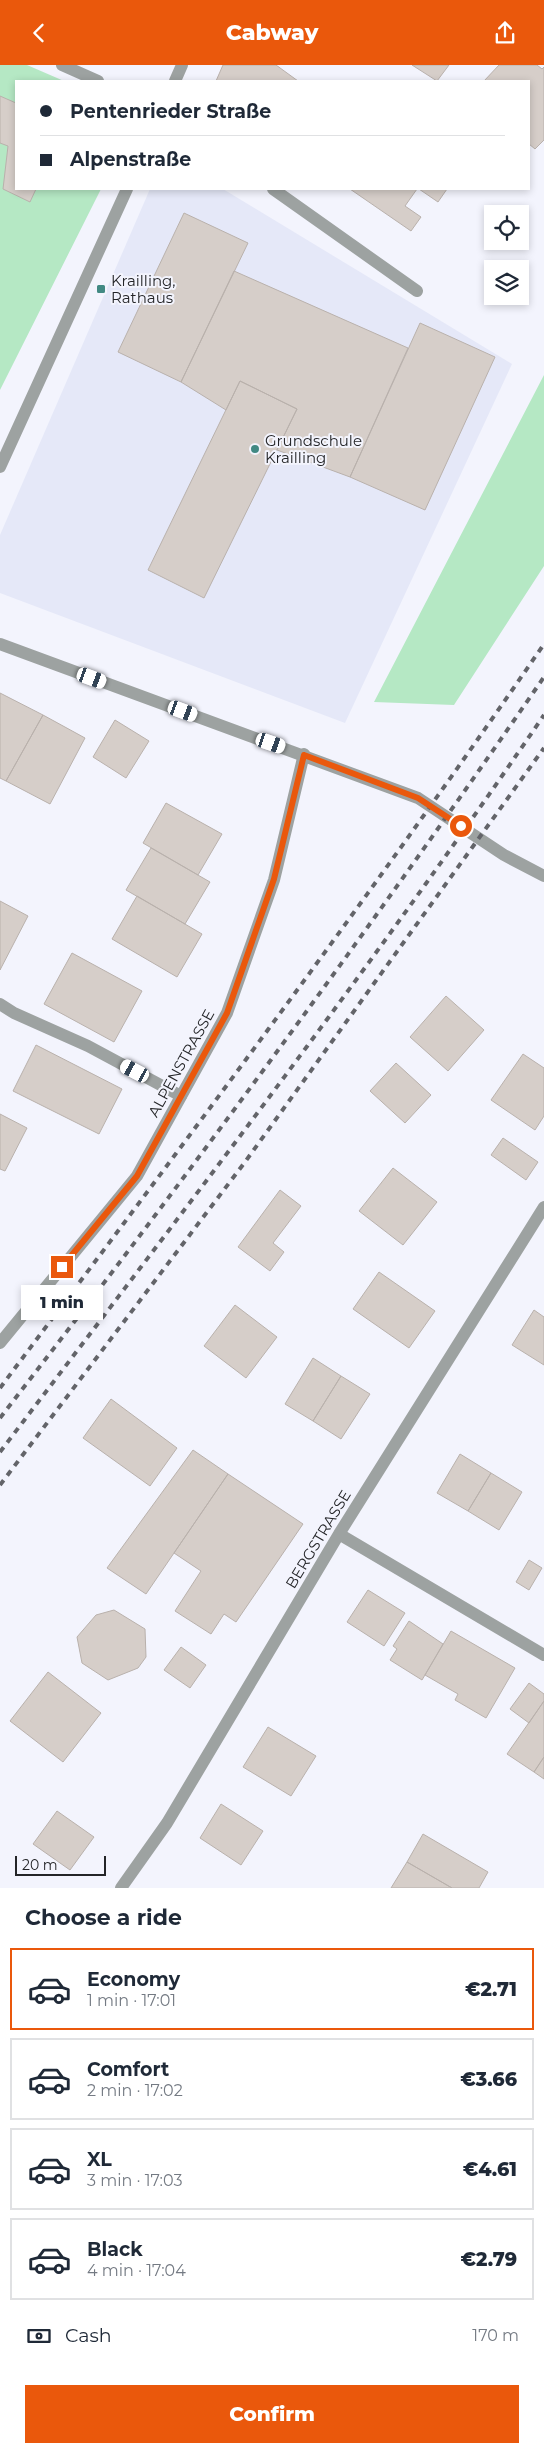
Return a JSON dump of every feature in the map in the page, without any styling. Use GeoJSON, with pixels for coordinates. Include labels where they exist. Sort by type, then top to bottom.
{"type":"FeatureCollection","features":[{"type":"Feature","properties":{"kind":"street"},"geometry":{"type":"LineString","coordinates":[[62,65],[96,80]]}},
{"type":"Feature","properties":{"kind":"street"},"geometry":{"type":"LineString","coordinates":[[175,80],[182,65]]}},
{"type":"Feature","properties":{"kind":"street"},"geometry":{"type":"LineString","coordinates":[[0,467],[127,190]]}},
{"type":"Feature","properties":{"kind":"street"},"geometry":{"type":"LineString","coordinates":[[274,190],[417,291]]}},
{"type":"Feature","properties":{"kind":"street"},"geometry":{"type":"LineString","coordinates":[[0,644],[418,798],[504,855],[544,876]]}},
{"type":"Feature","properties":{"kind":"street","name":"ALPENSTRASSE"},"geometry":{"type":"LineString","coordinates":[[0,1343],[137,1176],[227,1013],[274,879],[304,755]]}},
{"type":"Feature","properties":{"kind":"street"},"geometry":{"type":"LineString","coordinates":[[0,1004],[14,1013],[88,1046],[181,1096]]}},
{"type":"Feature","properties":{"kind":"street","name":"BERGSTRASSE"},"geometry":{"type":"LineString","coordinates":[[122,1888],[167,1823],[339,1534],[544,1207]]}},
{"type":"Feature","properties":{"kind":"street"},"geometry":{"type":"LineString","coordinates":[[339,1534],[544,1655]]}},
{"type":"Feature","properties":{"kind":"shaded area","name":"Grundschule Krailling"},"geometry":{"type":"Polygon","coordinates":[[[150,190],[225,190],[512,364],[345,723],[0,593],[0,535],[150,190]]]}},
{"type":"Feature","properties":{"kind":"green space"},"geometry":{"type":"Polygon","coordinates":[[[0,65],[27,65],[62,80],[15,80],[15,190],[100,190],[0,390],[0,65]]]}},
{"type":"Feature","properties":{"kind":"green space"},"geometry":{"type":"Polygon","coordinates":[[[544,375],[544,566],[454,705],[374,702],[544,375]]]}},
{"type":"Feature","properties":{"kind":"building"},"geometry":{"type":"Polygon","coordinates":[[[223,65],[276,65],[297,80],[216,80],[223,65]]]}},
{"type":"Feature","properties":{"kind":"building"},"geometry":{"type":"Polygon","coordinates":[[[412,65],[449,65],[438,80],[412,65]]]}},
{"type":"Feature","properties":{"kind":"building"},"geometry":{"type":"Polygon","coordinates":[[[499,65],[537,65],[542,69],[544,67],[544,140],[535,149],[530,145],[530,80],[485,80],[499,65]]]}},
{"type":"Feature","properties":{"kind":"building"},"geometry":{"type":"Polygon","coordinates":[[[0,96],[15,103],[15,190],[36,190],[30,202],[3,189],[8,146],[0,143],[0,96]]]}},
{"type":"Feature","properties":{"kind":"building"},"geometry":{"type":"Polygon","coordinates":[[[351,190],[416,190],[405,206],[421,217],[411,231],[351,190]]]}},
{"type":"Feature","properties":{"kind":"building"},"geometry":{"type":"Polygon","coordinates":[[[420,190],[446,190],[438,202],[420,190]]]}},
{"type":"Feature","properties":{"kind":"building"},"geometry":{"type":"Polygon","coordinates":[[[184,213],[248,243],[181,382],[118,352],[184,213]]]}},
{"type":"Feature","properties":{"kind":"building"},"geometry":{"type":"Polygon","coordinates":[[[234,271],[408,348],[350,477],[277,450],[297,409],[240,381],[226,410],[181,382],[234,271]]]}},
{"type":"Feature","properties":{"kind":"building"},"geometry":{"type":"Polygon","coordinates":[[[420,323],[495,357],[425,510],[350,477],[420,323]]]}},
{"type":"Feature","properties":{"kind":"building"},"geometry":{"type":"Polygon","coordinates":[[[240,381],[297,409],[204,598],[148,570],[240,381]]]}},
{"type":"Feature","properties":{"kind":"building"},"geometry":{"type":"Polygon","coordinates":[[[0,693],[43,715],[6,781],[0,778],[0,693]]]}},
{"type":"Feature","properties":{"kind":"building"},"geometry":{"type":"Polygon","coordinates":[[[43,715],[85,738],[50,804],[6,781],[43,715]]]}},
{"type":"Feature","properties":{"kind":"building"},"geometry":{"type":"Polygon","coordinates":[[[115,720],[149,741],[126,778],[93,757],[115,720]]]}},
{"type":"Feature","properties":{"kind":"building"},"geometry":{"type":"Polygon","coordinates":[[[166,803],[222,834],[198,875],[143,843],[166,803]]]}},
{"type":"Feature","properties":{"kind":"building"},"geometry":{"type":"Polygon","coordinates":[[[151,848],[210,882],[185,924],[126,890],[151,848]]]}},
{"type":"Feature","properties":{"kind":"building"},"geometry":{"type":"Polygon","coordinates":[[[137,896],[202,934],[177,977],[112,939],[137,896]]]}},
{"type":"Feature","properties":{"kind":"building"},"geometry":{"type":"Polygon","coordinates":[[[0,901],[28,916],[0,970],[0,901]]]}},
{"type":"Feature","properties":{"kind":"building"},"geometry":{"type":"Polygon","coordinates":[[[72,953],[142,991],[114,1042],[44,1004],[72,953]]]}},
{"type":"Feature","properties":{"kind":"building"},"geometry":{"type":"Polygon","coordinates":[[[446,996],[484,1030],[448,1071],[410,1037],[446,996]]]}},
{"type":"Feature","properties":{"kind":"building"},"geometry":{"type":"Polygon","coordinates":[[[36,1045],[122,1089],[99,1134],[13,1091],[36,1045]]]}},
{"type":"Feature","properties":{"kind":"building"},"geometry":{"type":"Polygon","coordinates":[[[523,1054],[544,1068],[544,1116],[535,1130],[491,1100],[523,1054]]]}},
{"type":"Feature","properties":{"kind":"building"},"geometry":{"type":"Polygon","coordinates":[[[396,1063],[431,1095],[405,1123],[370,1091],[396,1063]]]}},
{"type":"Feature","properties":{"kind":"building"},"geometry":{"type":"Polygon","coordinates":[[[0,1114],[27,1128],[5,1171],[0,1169],[0,1114]]]}},
{"type":"Feature","properties":{"kind":"building"},"geometry":{"type":"Polygon","coordinates":[[[503,1138],[538,1162],[526,1180],[491,1155],[503,1138]]]}},
{"type":"Feature","properties":{"kind":"building"},"geometry":{"type":"Polygon","coordinates":[[[393,1168],[437,1202],[403,1245],[359,1211],[393,1168]]]}},
{"type":"Feature","properties":{"kind":"building"},"geometry":{"type":"Polygon","coordinates":[[[280,1190],[301,1206],[273,1243],[284,1252],[270,1271],[238,1247],[280,1190]]]}},
{"type":"Feature","properties":{"kind":"building"},"geometry":{"type":"Polygon","coordinates":[[[379,1272],[435,1311],[409,1348],[353,1309],[379,1272]]]}},
{"type":"Feature","properties":{"kind":"building"},"geometry":{"type":"Polygon","coordinates":[[[235,1305],[277,1337],[246,1378],[204,1346],[235,1305]]]}},
{"type":"Feature","properties":{"kind":"building"},"geometry":{"type":"Polygon","coordinates":[[[534,1310],[544,1317],[544,1365],[512,1345],[534,1310]]]}},
{"type":"Feature","properties":{"kind":"building"},"geometry":{"type":"Polygon","coordinates":[[[313,1358],[341,1376],[313,1421],[285,1404],[313,1358]]]}},
{"type":"Feature","properties":{"kind":"building"},"geometry":{"type":"Polygon","coordinates":[[[341,1376],[370,1394],[341,1439],[313,1421],[341,1376]]]}},
{"type":"Feature","properties":{"kind":"building"},"geometry":{"type":"Polygon","coordinates":[[[111,1399],[177,1448],[150,1486],[83,1438],[111,1399]]]}},
{"type":"Feature","properties":{"kind":"building"},"geometry":{"type":"Polygon","coordinates":[[[193,1450],[228,1474],[146,1594],[107,1568],[193,1450]]]}},
{"type":"Feature","properties":{"kind":"building"},"geometry":{"type":"Polygon","coordinates":[[[460,1454],[491,1473],[468,1511],[437,1493],[460,1454]]]}},
{"type":"Feature","properties":{"kind":"building"},"geometry":{"type":"Polygon","coordinates":[[[491,1473],[522,1492],[499,1530],[468,1511],[491,1473]]]}},
{"type":"Feature","properties":{"kind":"building"},"geometry":{"type":"Polygon","coordinates":[[[228,1474],[303,1524],[236,1622],[224,1614],[211,1634],[175,1611],[201,1571],[174,1553],[228,1474]]]}},
{"type":"Feature","properties":{"kind":"building"},"geometry":{"type":"Polygon","coordinates":[[[529,1560],[542,1568],[529,1590],[516,1582],[529,1560]]]}},
{"type":"Feature","properties":{"kind":"building"},"geometry":{"type":"Polygon","coordinates":[[[368,1590],[405,1613],[384,1646],[347,1622],[368,1590]]]}},
{"type":"Feature","properties":{"kind":"building"},"geometry":{"type":"Polygon","coordinates":[[[114,1610],[145,1629],[146,1657],[138,1668],[108,1680],[82,1663],[77,1637],[96,1615],[114,1610]]]}},
{"type":"Feature","properties":{"kind":"building"},"geometry":{"type":"Polygon","coordinates":[[[409,1621],[443,1644],[422,1680],[390,1660],[397,1649],[393,1646],[409,1621]]]}},
{"type":"Feature","properties":{"kind":"building"},"geometry":{"type":"Polygon","coordinates":[[[451,1631],[515,1668],[486,1718],[455,1700],[458,1694],[425,1675],[451,1631]]]}},
{"type":"Feature","properties":{"kind":"building"},"geometry":{"type":"Polygon","coordinates":[[[181,1647],[206,1665],[190,1688],[164,1670],[181,1647]]]}},
{"type":"Feature","properties":{"kind":"building"},"geometry":{"type":"Polygon","coordinates":[[[48,1672],[101,1713],[63,1762],[10,1721],[48,1672]]]}},
{"type":"Feature","properties":{"kind":"building"},"geometry":{"type":"Polygon","coordinates":[[[529,1683],[544,1694],[544,1701],[529,1723],[510,1709],[529,1683]]]}},
{"type":"Feature","properties":{"kind":"building"},"geometry":{"type":"Polygon","coordinates":[[[544,1701],[544,1757],[534,1772],[507,1754],[544,1701]]]}},
{"type":"Feature","properties":{"kind":"building"},"geometry":{"type":"Polygon","coordinates":[[[268,1727],[316,1756],[291,1796],[243,1767],[268,1727]]]}},
{"type":"Feature","properties":{"kind":"building"},"geometry":{"type":"Polygon","coordinates":[[[544,1757],[544,1779],[534,1772],[544,1757]]]}},
{"type":"Feature","properties":{"kind":"building"},"geometry":{"type":"Polygon","coordinates":[[[221,1804],[263,1831],[241,1865],[200,1838],[221,1804]]]}},
{"type":"Feature","properties":{"kind":"building"},"geometry":{"type":"Polygon","coordinates":[[[57,1811],[94,1837],[70,1870],[33,1844],[57,1811]]]}},
{"type":"Feature","properties":{"kind":"building"},"geometry":{"type":"Polygon","coordinates":[[[423,1834],[488,1872],[479,1888],[452,1888],[407,1862],[423,1834]]]}},
{"type":"Feature","properties":{"kind":"building"},"geometry":{"type":"Polygon","coordinates":[[[407,1862],[452,1888],[391,1888],[407,1862]]]}},
{"type":"Feature","properties":{"kind":"railway"},"geometry":{"type":"LineString","coordinates":[[0,1388],[344,926],[544,644]]}},
{"type":"Feature","properties":{"kind":"railway"},"geometry":{"type":"LineString","coordinates":[[0,1418],[209,1144],[412,865],[544,677]]}},
{"type":"Feature","properties":{"kind":"railway"},"geometry":{"type":"LineString","coordinates":[[0,1452],[345,995],[544,715]]}},
{"type":"Feature","properties":{"kind":"railway"},"geometry":{"type":"LineString","coordinates":[[0,1485],[245,1162],[544,748]]}},
{"type":"Feature","properties":{"kind":"place","name":"Krailling, Rathaus"},"geometry":{"type":"Point","coordinates":[101,289]}},
{"type":"Feature","properties":{"kind":"place","name":"Grundschule Krailling"},"geometry":{"type":"Point","coordinates":[255,449]}},
{"type":"Feature","properties":{"kind":"route"},"geometry":{"type":"LineString","coordinates":[[62,1267],[137,1176],[227,1013],[274,879],[304,755],[418,798],[461,826]]}}]}
